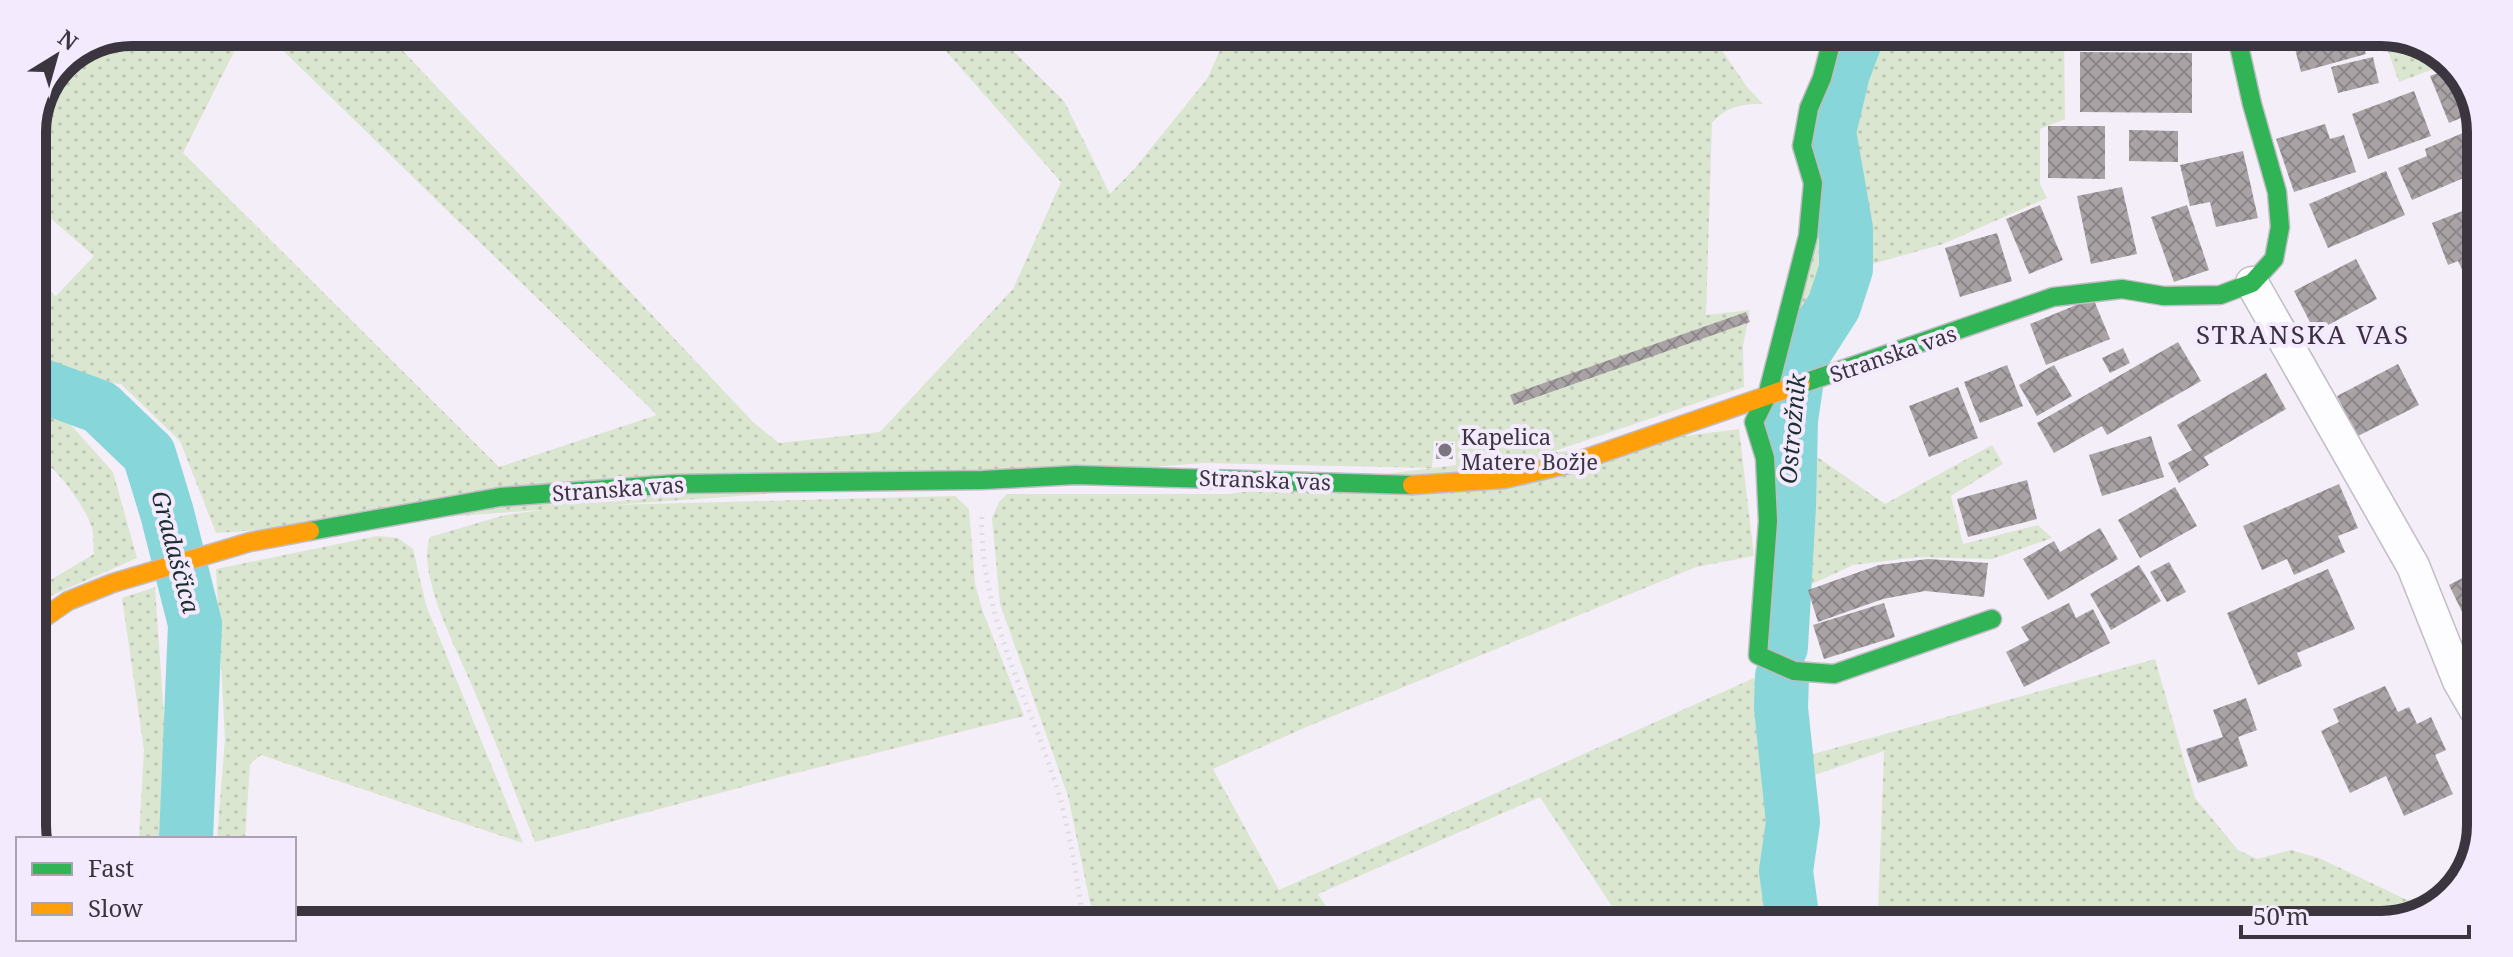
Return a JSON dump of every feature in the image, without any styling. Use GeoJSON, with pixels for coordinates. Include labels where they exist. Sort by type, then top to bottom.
{"type":"FeatureCollection","features":[{"type":"Feature","properties":{"kind":"street"},"geometry":{"type":"LineString","coordinates":[[1830,46],[1822,78],[1809,108],[1802,146],[1813,183],[1808,236],[1774,394],[1754,422],[1765,458],[1768,521],[1758,655],[1777,668],[1807,675],[1834,674],[1992,619]]}},
{"type":"Feature","properties":{"kind":"street"},"geometry":{"type":"LineString","coordinates":[[2239,46],[2277,192],[2280,227],[2274,259],[2252,283],[2413,566],[2467,695]]}},
{"type":"Feature","properties":{"kind":"street","name":"Stranska vas"},"geometry":{"type":"LineString","coordinates":[[46,616],[68,601],[113,583],[250,542],[500,497],[674,484],[983,480],[1076,475],[1431,486],[1504,479],[1573,463],[2053,297],[2122,289],[2164,296],[2220,295],[2252,283]]}},
{"type":"Feature","properties":{"kind":"path"},"geometry":{"type":"LineString","coordinates":[[983,480],[982,533],[986,584],[1057,788],[1082,911]]}},
{"type":"Feature","properties":{"kind":"green space"},"geometry":{"type":"Polygon","coordinates":[[[132,46],[237,46],[183,153],[499,467],[657,415],[278,46],[398,46],[754,423],[779,443],[880,432],[1013,289],[1061,182],[942,46],[1008,46],[1064,101],[1110,194],[1207,79],[1222,46],[1719,46],[1747,87],[1763,104],[1735,107],[1712,123],[1706,315],[1750,310],[1743,346],[1744,387],[1525,461],[1456,469],[1455,442],[1434,441],[1432,468],[1205,463],[216,533],[180,441],[121,384],[100,382],[46,361],[46,288],[56,296],[94,256],[46,214],[46,132],[53,99],[55,96],[96,96],[96,55],[132,46]]]}},
{"type":"Feature","properties":{"kind":"green space"},"geometry":{"type":"Polygon","coordinates":[[[1838,46],[2064,46],[2065,119],[2040,129],[2040,184],[2047,198],[1943,244],[1872,264],[1810,364],[1789,369],[1812,149],[1838,46]]]}},
{"type":"Feature","properties":{"kind":"green space"},"geometry":{"type":"Polygon","coordinates":[[[2386,47],[2419,55],[2438,67],[2399,82],[2386,47]]]}},
{"type":"Feature","properties":{"kind":"green space"},"geometry":{"type":"Polygon","coordinates":[[[1800,398],[1803,447],[1885,504],[1992,445],[2003,464],[1951,496],[1963,544],[2038,525],[2052,538],[1992,559],[1919,557],[1853,565],[1806,587],[1802,661],[1773,648],[1771,423],[1800,398]]]}},
{"type":"Feature","properties":{"kind":"green space"},"geometry":{"type":"Polygon","coordinates":[[[46,409],[62,415],[113,472],[137,558],[46,598],[46,583],[94,554],[92,528],[83,508],[46,463],[46,409]]]}},
{"type":"Feature","properties":{"kind":"green space"},"geometry":{"type":"Polygon","coordinates":[[[1739,429],[1754,556],[1696,567],[1304,728],[1213,769],[1279,890],[1754,678],[1806,689],[1806,756],[2155,659],[2195,798],[2238,850],[2257,859],[2291,850],[2319,858],[2407,900],[2432,894],[2408,906],[2380,911],[1878,911],[1884,751],[1806,778],[1803,911],[1615,911],[1540,797],[1318,894],[1330,911],[1092,911],[1068,796],[1000,604],[992,518],[999,502],[1007,494],[1228,494],[1739,429]]]}},
{"type":"Feature","properties":{"kind":"green space"},"geometry":{"type":"Polygon","coordinates":[[[955,496],[969,509],[975,584],[1024,716],[535,842],[433,592],[427,553],[430,537],[505,515],[571,506],[955,496]]]}},
{"type":"Feature","properties":{"kind":"green space"},"geometry":{"type":"Polygon","coordinates":[[[377,536],[398,538],[413,549],[426,605],[523,843],[261,755],[250,764],[245,837],[217,837],[225,739],[216,569],[377,536]]]}},
{"type":"Feature","properties":{"kind":"green space"},"geometry":{"type":"Polygon","coordinates":[[[155,587],[165,732],[159,837],[139,837],[144,750],[122,598],[155,587]]]}},
{"type":"Feature","properties":{"kind":"building"},"geometry":{"type":"Polygon","coordinates":[[[2294,46],[2364,46],[2366,54],[2301,72],[2294,46]]]}},
{"type":"Feature","properties":{"kind":"building"},"geometry":{"type":"Polygon","coordinates":[[[2080,52],[2192,53],[2192,113],[2080,112],[2080,52]]]}},
{"type":"Feature","properties":{"kind":"building"},"geometry":{"type":"Polygon","coordinates":[[[2373,57],[2379,83],[2338,93],[2331,67],[2373,57]]]}},
{"type":"Feature","properties":{"kind":"building"},"geometry":{"type":"Polygon","coordinates":[[[2442,72],[2455,89],[2465,116],[2449,123],[2430,76],[2442,72]]]}},
{"type":"Feature","properties":{"kind":"building"},"geometry":{"type":"Polygon","coordinates":[[[2414,91],[2431,136],[2368,159],[2352,114],[2414,91]]]}},
{"type":"Feature","properties":{"kind":"building"},"geometry":{"type":"Polygon","coordinates":[[[2325,124],[2330,139],[2344,135],[2356,172],[2294,192],[2276,139],[2325,124]]]}},
{"type":"Feature","properties":{"kind":"building"},"geometry":{"type":"Polygon","coordinates":[[[2048,126],[2105,126],[2105,179],[2048,178],[2048,126]]]}},
{"type":"Feature","properties":{"kind":"building"},"geometry":{"type":"Polygon","coordinates":[[[2129,130],[2178,131],[2178,162],[2129,161],[2129,130]]]}},
{"type":"Feature","properties":{"kind":"building"},"geometry":{"type":"Polygon","coordinates":[[[2467,131],[2467,177],[2412,200],[2398,168],[2427,156],[2425,149],[2467,131]]]}},
{"type":"Feature","properties":{"kind":"building"},"geometry":{"type":"Polygon","coordinates":[[[2243,151],[2258,218],[2216,227],[2210,202],[2190,206],[2180,165],[2243,151]]]}},
{"type":"Feature","properties":{"kind":"building"},"geometry":{"type":"Polygon","coordinates":[[[2386,171],[2405,215],[2328,248],[2309,204],[2386,171]]]}},
{"type":"Feature","properties":{"kind":"building"},"geometry":{"type":"Polygon","coordinates":[[[2122,187],[2137,254],[2091,264],[2077,196],[2122,187]]]}},
{"type":"Feature","properties":{"kind":"building"},"geometry":{"type":"Polygon","coordinates":[[[2040,205],[2063,260],[2029,274],[2006,219],[2040,205]]]}},
{"type":"Feature","properties":{"kind":"building"},"geometry":{"type":"Polygon","coordinates":[[[2187,205],[2209,270],[2174,282],[2151,217],[2187,205]]]}},
{"type":"Feature","properties":{"kind":"building"},"geometry":{"type":"Polygon","coordinates":[[[2467,209],[2467,275],[2458,261],[2448,265],[2432,223],[2467,209]]]}},
{"type":"Feature","properties":{"kind":"building"},"geometry":{"type":"Polygon","coordinates":[[[1997,233],[2012,281],[1960,297],[1945,248],[1997,233]]]}},
{"type":"Feature","properties":{"kind":"building"},"geometry":{"type":"Polygon","coordinates":[[[2356,259],[2377,299],[2315,332],[2294,291],[2356,259]]]}},
{"type":"Feature","properties":{"kind":"building"},"geometry":{"type":"Polygon","coordinates":[[[2093,298],[2110,339],[2046,365],[2030,324],[2093,298]]]}},
{"type":"Feature","properties":{"kind":"building"},"geometry":{"type":"Polygon","coordinates":[[[1746,312],[1750,322],[1514,405],[1510,395],[1746,312]]]}},
{"type":"Feature","properties":{"kind":"building"},"geometry":{"type":"Polygon","coordinates":[[[2178,342],[2201,381],[2107,435],[2102,426],[2054,453],[2037,423],[2178,342]]]}},
{"type":"Feature","properties":{"kind":"building"},"geometry":{"type":"Polygon","coordinates":[[[2123,348],[2130,363],[2110,373],[2102,358],[2123,348]]]}},
{"type":"Feature","properties":{"kind":"building"},"geometry":{"type":"Polygon","coordinates":[[[2398,364],[2419,405],[2358,436],[2337,396],[2398,364]]]}},
{"type":"Feature","properties":{"kind":"building"},"geometry":{"type":"Polygon","coordinates":[[[2007,365],[2023,406],[1980,423],[1964,382],[2007,365]]]}},
{"type":"Feature","properties":{"kind":"building"},"geometry":{"type":"Polygon","coordinates":[[[2054,365],[2072,396],[2037,416],[2019,385],[2054,365]]]}},
{"type":"Feature","properties":{"kind":"building"},"geometry":{"type":"Polygon","coordinates":[[[2266,373],[2286,409],[2204,457],[2209,465],[2179,483],[2168,463],[2192,450],[2177,425],[2266,373]]]}},
{"type":"Feature","properties":{"kind":"building"},"geometry":{"type":"Polygon","coordinates":[[[1958,387],[1978,438],[1929,457],[1909,406],[1958,387]]]}},
{"type":"Feature","properties":{"kind":"building"},"geometry":{"type":"Polygon","coordinates":[[[2151,436],[2164,477],[2102,496],[2089,455],[2151,436]]]}},
{"type":"Feature","properties":{"kind":"building"},"geometry":{"type":"Polygon","coordinates":[[[1436,443],[1453,443],[1453,459],[1436,459],[1436,443]]]}},
{"type":"Feature","properties":{"kind":"building"},"geometry":{"type":"Polygon","coordinates":[[[2027,480],[2037,519],[1968,537],[1957,499],[2027,480]]]}},
{"type":"Feature","properties":{"kind":"building"},"geometry":{"type":"Polygon","coordinates":[[[2339,484],[2358,528],[2338,536],[2345,552],[2294,575],[2287,559],[2262,570],[2243,526],[2339,484]]]}},
{"type":"Feature","properties":{"kind":"building"},"geometry":{"type":"Polygon","coordinates":[[[2175,487],[2197,526],[2140,558],[2118,520],[2175,487]]]}},
{"type":"Feature","properties":{"kind":"building"},"geometry":{"type":"Polygon","coordinates":[[[2100,528],[2118,559],[2048,600],[2023,559],[2054,541],[2060,552],[2100,528]]]}},
{"type":"Feature","properties":{"kind":"building"},"geometry":{"type":"Polygon","coordinates":[[[1928,559],[1988,563],[1984,597],[1925,591],[1883,599],[1818,622],[1808,590],[1879,565],[1928,559]]]}},
{"type":"Feature","properties":{"kind":"building"},"geometry":{"type":"Polygon","coordinates":[[[2169,562],[2186,592],[2167,602],[2150,572],[2169,562]]]}},
{"type":"Feature","properties":{"kind":"building"},"geometry":{"type":"Polygon","coordinates":[[[2139,565],[2161,601],[2111,630],[2090,594],[2139,565]]]}},
{"type":"Feature","properties":{"kind":"building"},"geometry":{"type":"Polygon","coordinates":[[[2328,569],[2355,629],[2297,653],[2302,666],[2258,685],[2227,613],[2328,569]]]}},
{"type":"Feature","properties":{"kind":"building"},"geometry":{"type":"Polygon","coordinates":[[[2467,576],[2467,622],[2449,585],[2467,576]]]}},
{"type":"Feature","properties":{"kind":"building"},"geometry":{"type":"Polygon","coordinates":[[[1884,603],[1895,637],[1824,659],[1813,625],[1884,603]]]}},
{"type":"Feature","properties":{"kind":"building"},"geometry":{"type":"Polygon","coordinates":[[[2069,603],[2076,618],[2093,609],[2110,643],[2024,687],[2006,652],[2029,640],[2021,627],[2069,603]]]}},
{"type":"Feature","properties":{"kind":"building"},"geometry":{"type":"Polygon","coordinates":[[[2385,686],[2398,712],[2409,707],[2417,724],[2431,717],[2446,750],[2435,755],[2453,794],[2404,816],[2386,776],[2350,793],[2321,731],[2339,722],[2333,709],[2385,686]]]}},
{"type":"Feature","properties":{"kind":"building"},"geometry":{"type":"Polygon","coordinates":[[[2246,698],[2257,730],[2238,737],[2248,766],[2198,783],[2186,749],[2223,737],[2213,710],[2246,698]]]}},
{"type":"Feature","properties":{"kind":"waterway","name":"Ostrožnik"},"geometry":{"type":"LineString","coordinates":[[1781,647],[1791,420],[1800,359],[1834,306],[1846,269],[1846,229],[1829,132],[1843,73],[1853,46]]}},
{"type":"Feature","properties":{"kind":"waterway","name":"Gradaščica"},"geometry":{"type":"LineString","coordinates":[[46,387],[100,407],[149,454],[195,624],[186,837]]}},
{"type":"Feature","properties":{"kind":"waterway","name":"Ostrožnik"},"geometry":{"type":"LineString","coordinates":[[1782,676],[1781,708],[1793,822],[1786,871],[1790,911]]}},
{"type":"Feature","properties":{"kind":"traffic: fast"},"geometry":{"type":"LineString","coordinates":[[1830,46],[1822,78],[1809,108],[1802,146],[1813,183],[1808,236],[1767,396],[1754,422],[1765,458],[1768,521],[1758,655],[1794,671],[1834,674],[1992,619]]}},
{"type":"Feature","properties":{"kind":"traffic: fast"},"geometry":{"type":"LineString","coordinates":[[1801,384],[2053,297],[2122,289],[2164,296],[2220,295],[2252,283],[2274,259],[2280,227],[2277,192],[2239,46]]}},
{"type":"Feature","properties":{"kind":"traffic: fast"},"geometry":{"type":"LineString","coordinates":[[310,531],[500,497],[674,484],[983,480],[1076,475],[1412,485]]}},
{"type":"Feature","properties":{"kind":"traffic: slow"},"geometry":{"type":"LineString","coordinates":[[1412,485],[1504,479],[1573,463],[1801,384]]}},
{"type":"Feature","properties":{"kind":"traffic: slow"},"geometry":{"type":"LineString","coordinates":[[46,616],[68,601],[113,583],[250,542],[310,531]]}},
{"type":"Feature","properties":{"kind":"place","name":"Kapelica Matere Božje"},"geometry":{"type":"Point","coordinates":[1445,450]}},
{"type":"Feature","properties":{"kind":"district","name":"STRANSKA VAS"},"geometry":{"type":"Point","coordinates":[2303,335]}}]}
